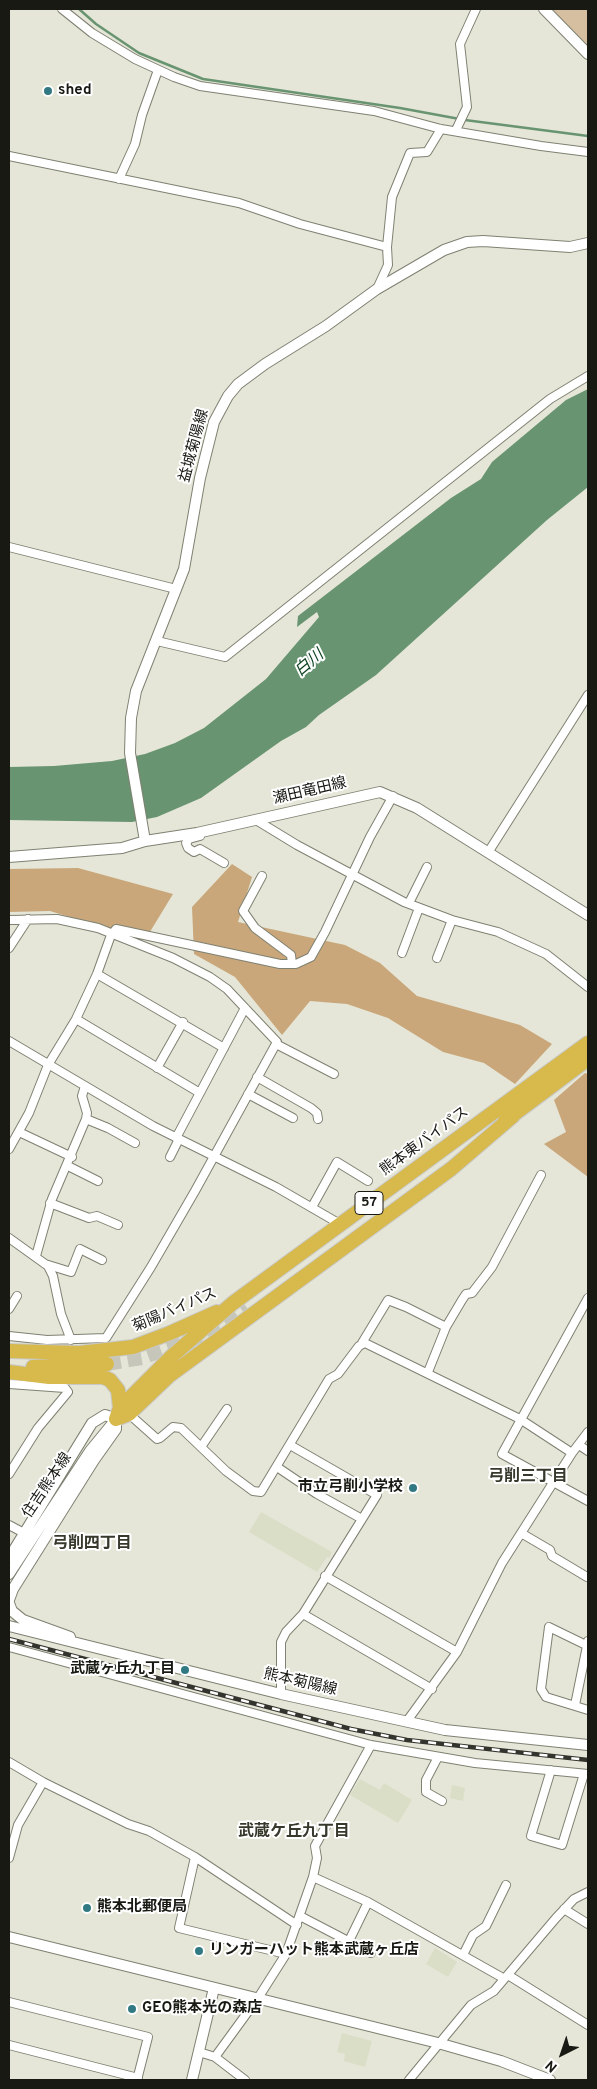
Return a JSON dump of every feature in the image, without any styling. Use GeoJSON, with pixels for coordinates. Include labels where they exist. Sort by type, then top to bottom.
{"type":"FeatureCollection","features":[{"type":"Feature","properties":{"kind":"highway","name":"熊本東バイパス"},"geometry":{"type":"LineString","coordinates":[[509,1110],[588,1043]]}},
{"type":"Feature","properties":{"kind":"highway","name":"熊本東バイパス"},"geometry":{"type":"LineString","coordinates":[[242,1307],[340,1224],[588,1059]]}},
{"type":"Feature","properties":{"kind":"highway"},"geometry":{"type":"LineString","coordinates":[[122,1413],[185,1345],[451,1169],[509,1110]]}},
{"type":"Feature","properties":{"kind":"highway"},"geometry":{"type":"LineString","coordinates":[[122,1413],[184,1366],[242,1307]]}},
{"type":"Feature","properties":{"kind":"highway","name":"菊陽バイパス"},"geometry":{"type":"LineString","coordinates":[[9,1351],[79,1353],[133,1346],[242,1307]]}},
{"type":"Feature","properties":{"kind":"highway"},"geometry":{"type":"LineString","coordinates":[[160,1337],[178,1340],[185,1345],[188,1350],[188,1358],[184,1366]]}},
{"type":"Feature","properties":{"kind":"highway"},"geometry":{"type":"LineString","coordinates":[[9,1364],[46,1367],[107,1364]]}},
{"type":"Feature","properties":{"kind":"highway"},"geometry":{"type":"LineString","coordinates":[[9,1372],[49,1377],[103,1377],[110,1380],[118,1390],[122,1413]]}},
{"type":"Feature","properties":{"kind":"main road"},"geometry":{"type":"LineString","coordinates":[[544,9],[588,54]]}},
{"type":"Feature","properties":{"kind":"main road","name":"益城菊陽線"},"geometry":{"type":"LineString","coordinates":[[145,841],[130,753],[131,718],[136,691],[184,569],[200,478],[214,422],[224,402],[238,384],[250,375],[377,290],[444,250],[467,242],[570,246],[588,243]]}},
{"type":"Feature","properties":{"kind":"main road","name":"瀬田竜田線"},"geometry":{"type":"LineString","coordinates":[[9,857],[122,848],[145,841],[197,833],[380,792],[393,796],[489,851],[588,915]]}},
{"type":"Feature","properties":{"kind":"main road"},"geometry":{"type":"LineString","coordinates":[[9,1558],[92,1423],[105,1415],[122,1413],[116,1429],[94,1460],[17,1582],[9,1601],[12,1611],[23,1620],[106,1649]]}},
{"type":"Feature","properties":{"kind":"main road","name":"住吉熊本線"},"geometry":{"type":"LineString","coordinates":[[9,1574],[90,1451],[122,1413]]}},
{"type":"Feature","properties":{"kind":"main road","name":"熊本菊陽線"},"geometry":{"type":"LineString","coordinates":[[9,1626],[281,1694],[407,1721],[485,1735],[588,1744]]}},
{"type":"Feature","properties":{"kind":"main road"},"geometry":{"type":"LineString","coordinates":[[9,1937],[438,2043],[501,2061],[544,2079]]}},
{"type":"Feature","properties":{"kind":"main road"},"geometry":{"type":"LineString","coordinates":[[192,2080],[214,1988]]}},
{"type":"Feature","properties":{"kind":"street"},"geometry":{"type":"LineString","coordinates":[[62,9],[92,33],[135,60],[200,86],[374,111],[441,129],[588,152]]}},
{"type":"Feature","properties":{"kind":"street"},"geometry":{"type":"LineString","coordinates":[[456,130],[467,107],[460,44],[476,9]]}},
{"type":"Feature","properties":{"kind":"street"},"geometry":{"type":"LineString","coordinates":[[118,179],[135,144],[142,115],[158,70]]}},
{"type":"Feature","properties":{"kind":"street"},"geometry":{"type":"LineString","coordinates":[[377,290],[388,264],[387,247],[392,198],[410,153],[427,152],[441,129]]}},
{"type":"Feature","properties":{"kind":"street"},"geometry":{"type":"LineString","coordinates":[[9,156],[239,204],[300,224],[387,247]]}},
{"type":"Feature","properties":{"kind":"street"},"geometry":{"type":"LineString","coordinates":[[157,641],[225,657],[550,400],[588,376]]}},
{"type":"Feature","properties":{"kind":"street"},"geometry":{"type":"LineString","coordinates":[[9,547],[176,589]]}},
{"type":"Feature","properties":{"kind":"street"},"geometry":{"type":"LineString","coordinates":[[489,851],[588,695]]}},
{"type":"Feature","properties":{"kind":"street"},"geometry":{"type":"LineString","coordinates":[[9,1150],[14,1134],[29,1113],[48,1064],[76,1020],[97,974],[111,935],[116,930],[280,964],[292,964],[311,957],[325,932],[351,874],[393,796]]}},
{"type":"Feature","properties":{"kind":"street"},"geometry":{"type":"LineString","coordinates":[[224,862],[200,849],[194,852],[188,848],[186,842],[257,820],[276,818]]}},
{"type":"Feature","properties":{"kind":"street"},"geometry":{"type":"LineString","coordinates":[[257,820],[408,904],[452,920],[498,932],[546,954],[588,987]]}},
{"type":"Feature","properties":{"kind":"street"},"geometry":{"type":"LineString","coordinates":[[408,904],[427,868]]}},
{"type":"Feature","properties":{"kind":"street"},"geometry":{"type":"LineString","coordinates":[[262,876],[242,911],[255,928],[291,955],[292,964]]}},
{"type":"Feature","properties":{"kind":"street"},"geometry":{"type":"LineString","coordinates":[[402,953],[419,908]]}},
{"type":"Feature","properties":{"kind":"street"},"geometry":{"type":"LineString","coordinates":[[9,948],[28,919]]}},
{"type":"Feature","properties":{"kind":"street"},"geometry":{"type":"LineString","coordinates":[[9,920],[57,919],[98,928],[111,935],[148,946],[210,977],[227,989],[277,1042],[276,1044],[334,1074]]}},
{"type":"Feature","properties":{"kind":"street"},"geometry":{"type":"LineString","coordinates":[[437,958],[452,920]]}},
{"type":"Feature","properties":{"kind":"street"},"geometry":{"type":"LineString","coordinates":[[97,974],[144,1003],[183,1022],[224,1048]]}},
{"type":"Feature","properties":{"kind":"street"},"geometry":{"type":"LineString","coordinates":[[170,1157],[200,1093],[245,1008]]}},
{"type":"Feature","properties":{"kind":"street"},"geometry":{"type":"LineString","coordinates":[[76,1020],[200,1093]]}},
{"type":"Feature","properties":{"kind":"street"},"geometry":{"type":"LineString","coordinates":[[157,1068],[183,1022]]}},
{"type":"Feature","properties":{"kind":"street"},"geometry":{"type":"LineString","coordinates":[[9,1041],[178,1139],[214,1155],[340,1224]]}},
{"type":"Feature","properties":{"kind":"street"},"geometry":{"type":"LineString","coordinates":[[9,1336],[71,1340],[106,1338],[151,1267],[276,1044]]}},
{"type":"Feature","properties":{"kind":"street"},"geometry":{"type":"LineString","coordinates":[[258,1077],[311,1108],[317,1113],[318,1119]]}},
{"type":"Feature","properties":{"kind":"street"},"geometry":{"type":"LineString","coordinates":[[36,1256],[50,1204],[72,1157],[86,1119],[87,1112],[82,1096],[85,1086]]}},
{"type":"Feature","properties":{"kind":"street"},"geometry":{"type":"LineString","coordinates":[[248,1094],[293,1118]]}},
{"type":"Feature","properties":{"kind":"street"},"geometry":{"type":"LineString","coordinates":[[86,1119],[105,1126],[135,1144]]}},
{"type":"Feature","properties":{"kind":"street"},"geometry":{"type":"LineString","coordinates":[[14,1134],[72,1157]]}},
{"type":"Feature","properties":{"kind":"street"},"geometry":{"type":"LineString","coordinates":[[312,1207],[337,1162],[368,1181]]}},
{"type":"Feature","properties":{"kind":"street"},"geometry":{"type":"LineString","coordinates":[[68,1166],[98,1181]]}},
{"type":"Feature","properties":{"kind":"street"},"geometry":{"type":"LineString","coordinates":[[428,1372],[446,1327],[464,1296],[472,1293],[492,1267],[541,1175]]}},
{"type":"Feature","properties":{"kind":"street"},"geometry":{"type":"LineString","coordinates":[[50,1204],[89,1218],[97,1216],[118,1226]]}},
{"type":"Feature","properties":{"kind":"street"},"geometry":{"type":"LineString","coordinates":[[9,1238],[36,1256],[45,1264],[53,1276],[61,1314],[71,1340]]}},
{"type":"Feature","properties":{"kind":"street"},"geometry":{"type":"LineString","coordinates":[[45,1264],[71,1272],[80,1250],[102,1260]]}},
{"type":"Feature","properties":{"kind":"street"},"geometry":{"type":"LineString","coordinates":[[9,1309],[17,1296]]}},
{"type":"Feature","properties":{"kind":"street"},"geometry":{"type":"LineString","coordinates":[[588,1298],[502,1454],[588,1501]]}},
{"type":"Feature","properties":{"kind":"street"},"geometry":{"type":"LineString","coordinates":[[122,1413],[157,1439],[171,1428],[178,1427],[226,1471],[258,1493],[290,1446],[328,1379],[339,1372],[362,1343],[388,1300],[446,1327]]}},
{"type":"Feature","properties":{"kind":"street"},"geometry":{"type":"LineString","coordinates":[[362,1343],[370,1344],[520,1419],[572,1453]]}},
{"type":"Feature","properties":{"kind":"street"},"geometry":{"type":"LineString","coordinates":[[9,1384],[65,1388],[68,1392],[38,1428],[9,1474]]}},
{"type":"Feature","properties":{"kind":"street"},"geometry":{"type":"LineString","coordinates":[[201,1447],[227,1409]]}},
{"type":"Feature","properties":{"kind":"street"},"geometry":{"type":"LineString","coordinates":[[407,1721],[457,1652],[502,1563],[552,1483],[588,1432]]}},
{"type":"Feature","properties":{"kind":"street"},"geometry":{"type":"LineString","coordinates":[[579,1445],[588,1450]]}},
{"type":"Feature","properties":{"kind":"street"},"geometry":{"type":"LineString","coordinates":[[281,1694],[281,1642],[286,1632],[303,1614],[377,1495],[290,1446]]}},
{"type":"Feature","properties":{"kind":"street"},"geometry":{"type":"LineString","coordinates":[[277,1467],[317,1494],[362,1518]]}},
{"type":"Feature","properties":{"kind":"street"},"geometry":{"type":"LineString","coordinates":[[9,1525],[24,1533]]}},
{"type":"Feature","properties":{"kind":"street"},"geometry":{"type":"LineString","coordinates":[[521,1533],[550,1550],[552,1556],[587,1578]]}},
{"type":"Feature","properties":{"kind":"street"},"geometry":{"type":"LineString","coordinates":[[325,1576],[457,1652]]}},
{"type":"Feature","properties":{"kind":"street"},"geometry":{"type":"LineString","coordinates":[[303,1614],[432,1689]]}},
{"type":"Feature","properties":{"kind":"street"},"geometry":{"type":"LineString","coordinates":[[575,1705],[588,1644],[549,1627],[541,1689],[546,1697],[588,1710]]}},
{"type":"Feature","properties":{"kind":"street"},"geometry":{"type":"LineString","coordinates":[[9,1648],[372,1745],[438,1757],[586,1774],[562,1845],[531,1836],[551,1770]]}},
{"type":"Feature","properties":{"kind":"street"},"geometry":{"type":"LineString","coordinates":[[215,2057],[258,1998],[286,1954],[313,1877],[317,1858],[315,1846],[372,1745]]}},
{"type":"Feature","properties":{"kind":"street"},"geometry":{"type":"LineString","coordinates":[[438,1757],[426,1780],[426,1792],[431,1801],[442,1802]]}},
{"type":"Feature","properties":{"kind":"street"},"geometry":{"type":"LineString","coordinates":[[9,1762],[43,1782],[128,1824],[148,1831],[195,1857],[297,1925]]}},
{"type":"Feature","properties":{"kind":"street"},"geometry":{"type":"LineString","coordinates":[[9,1858],[11,1842],[18,1825],[26,1808],[43,1782]]}},
{"type":"Feature","properties":{"kind":"street"},"geometry":{"type":"LineString","coordinates":[[195,1857],[179,1928],[286,1954]]}},
{"type":"Feature","properties":{"kind":"street"},"geometry":{"type":"LineString","coordinates":[[313,1877],[368,1902],[506,1977],[588,2025]]}},
{"type":"Feature","properties":{"kind":"street"},"geometry":{"type":"LineString","coordinates":[[463,1955],[474,1935],[486,1926],[506,1885]]}},
{"type":"Feature","properties":{"kind":"street"},"geometry":{"type":"LineString","coordinates":[[409,2080],[471,2005],[494,1991],[564,1909],[574,1899],[588,1892]]}},
{"type":"Feature","properties":{"kind":"street"},"geometry":{"type":"LineString","coordinates":[[348,1941],[368,1902]]}},
{"type":"Feature","properties":{"kind":"street"},"geometry":{"type":"LineString","coordinates":[[564,1909],[588,1924]]}},
{"type":"Feature","properties":{"kind":"street"},"geometry":{"type":"LineString","coordinates":[[300,1916],[371,1952]]}},
{"type":"Feature","properties":{"kind":"street"},"geometry":{"type":"LineString","coordinates":[[9,2002],[148,2038],[138,2079],[9,2046]]}},
{"type":"Feature","properties":{"kind":"street"},"geometry":{"type":"LineString","coordinates":[[199,2052],[215,2057],[246,2080]]}},
{"type":"Feature","properties":{"kind":"shaded area"},"geometry":{"type":"Polygon","coordinates":[[[552,9],[588,9],[588,47],[560,18],[552,9]]]}},
{"type":"Feature","properties":{"kind":"shaded area"},"geometry":{"type":"Polygon","coordinates":[[[232,864],[252,877],[238,922],[345,945],[380,963],[417,996],[520,1025],[552,1044],[515,1084],[484,1063],[443,1052],[388,1018],[347,1004],[310,1001],[282,1035],[235,977],[194,954],[192,907],[232,864]]]}},
{"type":"Feature","properties":{"kind":"shaded area"},"geometry":{"type":"Polygon","coordinates":[[[78,868],[173,894],[145,940],[50,911],[9,912],[9,869],[78,868]]]}},
{"type":"Feature","properties":{"kind":"shaded area"},"geometry":{"type":"Polygon","coordinates":[[[585,1073],[588,1074],[588,1177],[544,1144],[566,1132],[554,1100],[585,1073]]]}},
{"type":"Feature","properties":{"kind":"shaded area"},"geometry":{"type":"Polygon","coordinates":[[[261,1512],[332,1552],[329,1558],[327,1557],[317,1572],[249,1532],[261,1512]]]}},
{"type":"Feature","properties":{"kind":"shaded area"},"geometry":{"type":"Polygon","coordinates":[[[360,1779],[380,1790],[384,1783],[412,1800],[398,1823],[350,1795],[360,1779]]]}},
{"type":"Feature","properties":{"kind":"shaded area"},"geometry":{"type":"Polygon","coordinates":[[[452,1785],[465,1788],[463,1801],[450,1798],[452,1785]]]}},
{"type":"Feature","properties":{"kind":"shaded area"},"geometry":{"type":"Polygon","coordinates":[[[435,1948],[457,1962],[448,1977],[426,1964],[435,1948]]]}},
{"type":"Feature","properties":{"kind":"shaded area"},"geometry":{"type":"Polygon","coordinates":[[[342,2033],[372,2041],[365,2067],[344,2061],[345,2054],[337,2052],[342,2033]]]}},
{"type":"Feature","properties":{"kind":"water","name":"白川"},"geometry":{"type":"Polygon","coordinates":[[[588,389],[588,487],[547,520],[376,675],[319,715],[306,727],[281,741],[201,798],[157,817],[132,822],[9,820],[9,767],[54,766],[112,761],[145,754],[175,743],[204,728],[266,679],[319,617],[317,612],[297,627],[298,616],[451,498],[481,479],[492,462],[566,400],[588,389]]]}},
{"type":"Feature","properties":{"kind":"waterway"},"geometry":{"type":"LineString","coordinates":[[79,9],[96,24],[139,53],[203,79],[400,108],[465,120],[588,136]]}},
{"type":"Feature","properties":{"kind":"tunnel"},"geometry":{"type":"LineString","coordinates":[[107,1364],[142,1358],[194,1339],[217,1328],[247,1308]]}},
{"type":"Feature","properties":{"kind":"railway"},"geometry":{"type":"LineString","coordinates":[[9,1639],[351,1729],[407,1740],[588,1760]]}},
{"type":"Feature","properties":{"kind":"place","name":"shed"},"geometry":{"type":"Point","coordinates":[48,91]}},
{"type":"Feature","properties":{"kind":"place","name":"市立弓削小学校"},"geometry":{"type":"Point","coordinates":[413,1488]}},
{"type":"Feature","properties":{"kind":"place","name":"武蔵ヶ丘九丁目"},"geometry":{"type":"Point","coordinates":[185,1670]}},
{"type":"Feature","properties":{"kind":"place","name":"熊本北郵便局"},"geometry":{"type":"Point","coordinates":[87,1908]}},
{"type":"Feature","properties":{"kind":"place","name":"リンガーハット熊本武蔵ヶ丘店"},"geometry":{"type":"Point","coordinates":[199,1951]}},
{"type":"Feature","properties":{"kind":"place","name":"GEO熊本光の森店"},"geometry":{"type":"Point","coordinates":[132,2009]}},
{"type":"Feature","properties":{"kind":"district","name":"弓削三丁目"},"geometry":{"type":"Point","coordinates":[528,1478]}},
{"type":"Feature","properties":{"kind":"district","name":"弓削四丁目"},"geometry":{"type":"Point","coordinates":[92,1545]}},
{"type":"Feature","properties":{"kind":"district","name":"武蔵ケ丘九丁目"},"geometry":{"type":"Point","coordinates":[294,1833]}}]}
